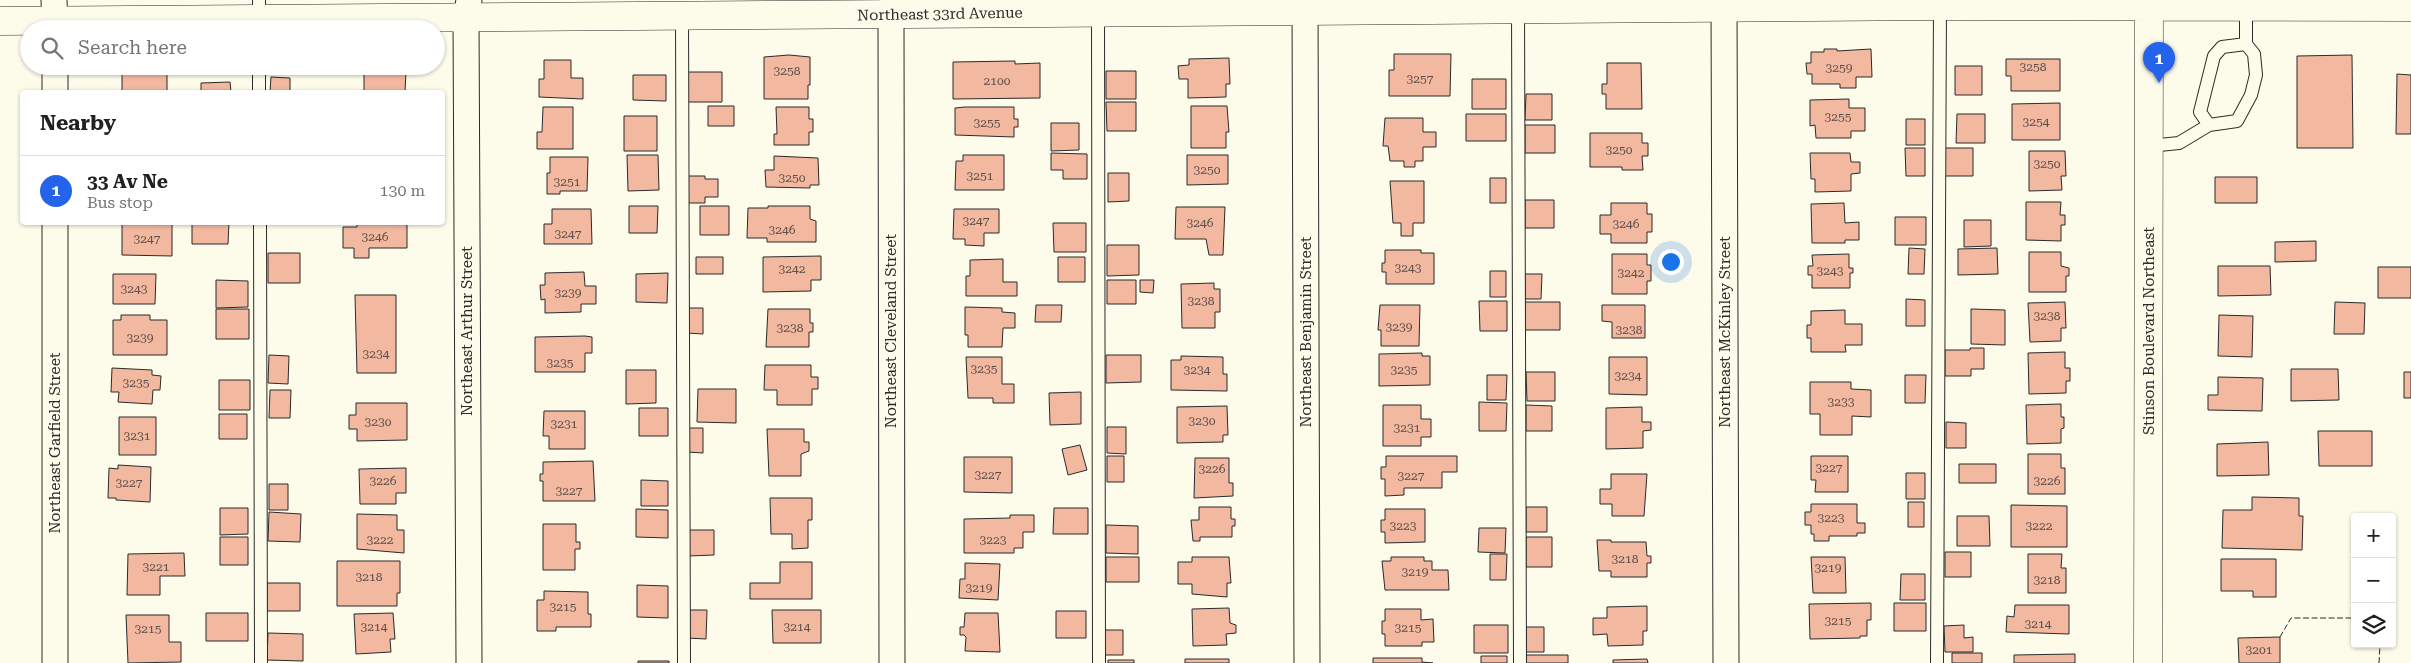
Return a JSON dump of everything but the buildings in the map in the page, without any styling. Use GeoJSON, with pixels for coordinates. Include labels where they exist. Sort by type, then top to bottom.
{"type":"FeatureCollection","features":[{"type":"Feature","properties":{"kind":"street","name":"Northeast 33rd Avenue"},"geometry":{"type":"LineString","coordinates":[[0,21],[55,17],[259,16],[468,9],[682,16],[893,7],[1518,4],[1940,6],[2149,2],[2246,6],[2411,7]]}},
{"type":"Feature","properties":{"kind":"street","name":"Stinson Boulevard Northeast"},"geometry":{"type":"LineString","coordinates":[[2148,663],[2149,2]]}},
{"type":"Feature","properties":{"kind":"street","name":"Northeast McKinley Street"},"geometry":{"type":"LineString","coordinates":[[1724,4],[1726,663]]}},
{"type":"Feature","properties":{"kind":"street","name":"Northeast Benjamin Street"},"geometry":{"type":"LineString","coordinates":[[1305,5],[1307,663]]}},
{"type":"Feature","properties":{"kind":"street","name":"Northeast Cleveland Street"},"geometry":{"type":"LineString","coordinates":[[892,663],[891,23],[893,7]]}},
{"type":"Feature","properties":{"kind":"street","name":"Northeast Arthur Street"},"geometry":{"type":"LineString","coordinates":[[468,9],[468,663]]}},
{"type":"Feature","properties":{"kind":"street"},"geometry":{"type":"LineString","coordinates":[[55,75],[55,90]]}},
{"type":"Feature","properties":{"kind":"street","name":"Northeast Garfield Street"},"geometry":{"type":"LineString","coordinates":[[55,225],[55,663]]}},
{"type":"Feature","properties":{"kind":"lane"},"geometry":{"type":"LineString","coordinates":[[1518,4],[1520,663]]}},
{"type":"Feature","properties":{"kind":"lane"},"geometry":{"type":"LineString","coordinates":[[1098,6],[1099,663]]}},
{"type":"Feature","properties":{"kind":"lane"},"geometry":{"type":"LineString","coordinates":[[1937,663],[1940,6]]}},
{"type":"Feature","properties":{"kind":"lane"},"geometry":{"type":"LineString","coordinates":[[2150,146],[2178,143],[2209,125],[2237,121],[2250,95],[2256,75],[2254,54],[2246,44],[2246,6]]}},
{"type":"Feature","properties":{"kind":"lane"},"geometry":{"type":"LineString","coordinates":[[682,16],[684,663]]}},
{"type":"Feature","properties":{"kind":"lane"},"geometry":{"type":"LineString","coordinates":[[2209,125],[2200,112],[2202,95],[2214,56],[2222,47],[2246,44]]}},
{"type":"Feature","properties":{"kind":"lane"},"geometry":{"type":"LineString","coordinates":[[259,75],[260,90]]}},
{"type":"Feature","properties":{"kind":"lane"},"geometry":{"type":"LineString","coordinates":[[260,225],[261,663]]}},
{"type":"Feature","properties":{"kind":"fence"},"geometry":{"type":"LineString","coordinates":[[2280,637],[2291,618],[2351,618]]}},
{"type":"Feature","properties":{"kind":"fence"},"geometry":{"type":"LineString","coordinates":[[2379,663],[2380,648]]}},
{"type":"Feature","properties":{"kind":"place","name":"33 Av Ne"},"geometry":{"type":"Point","coordinates":[2159,83]}}]}
